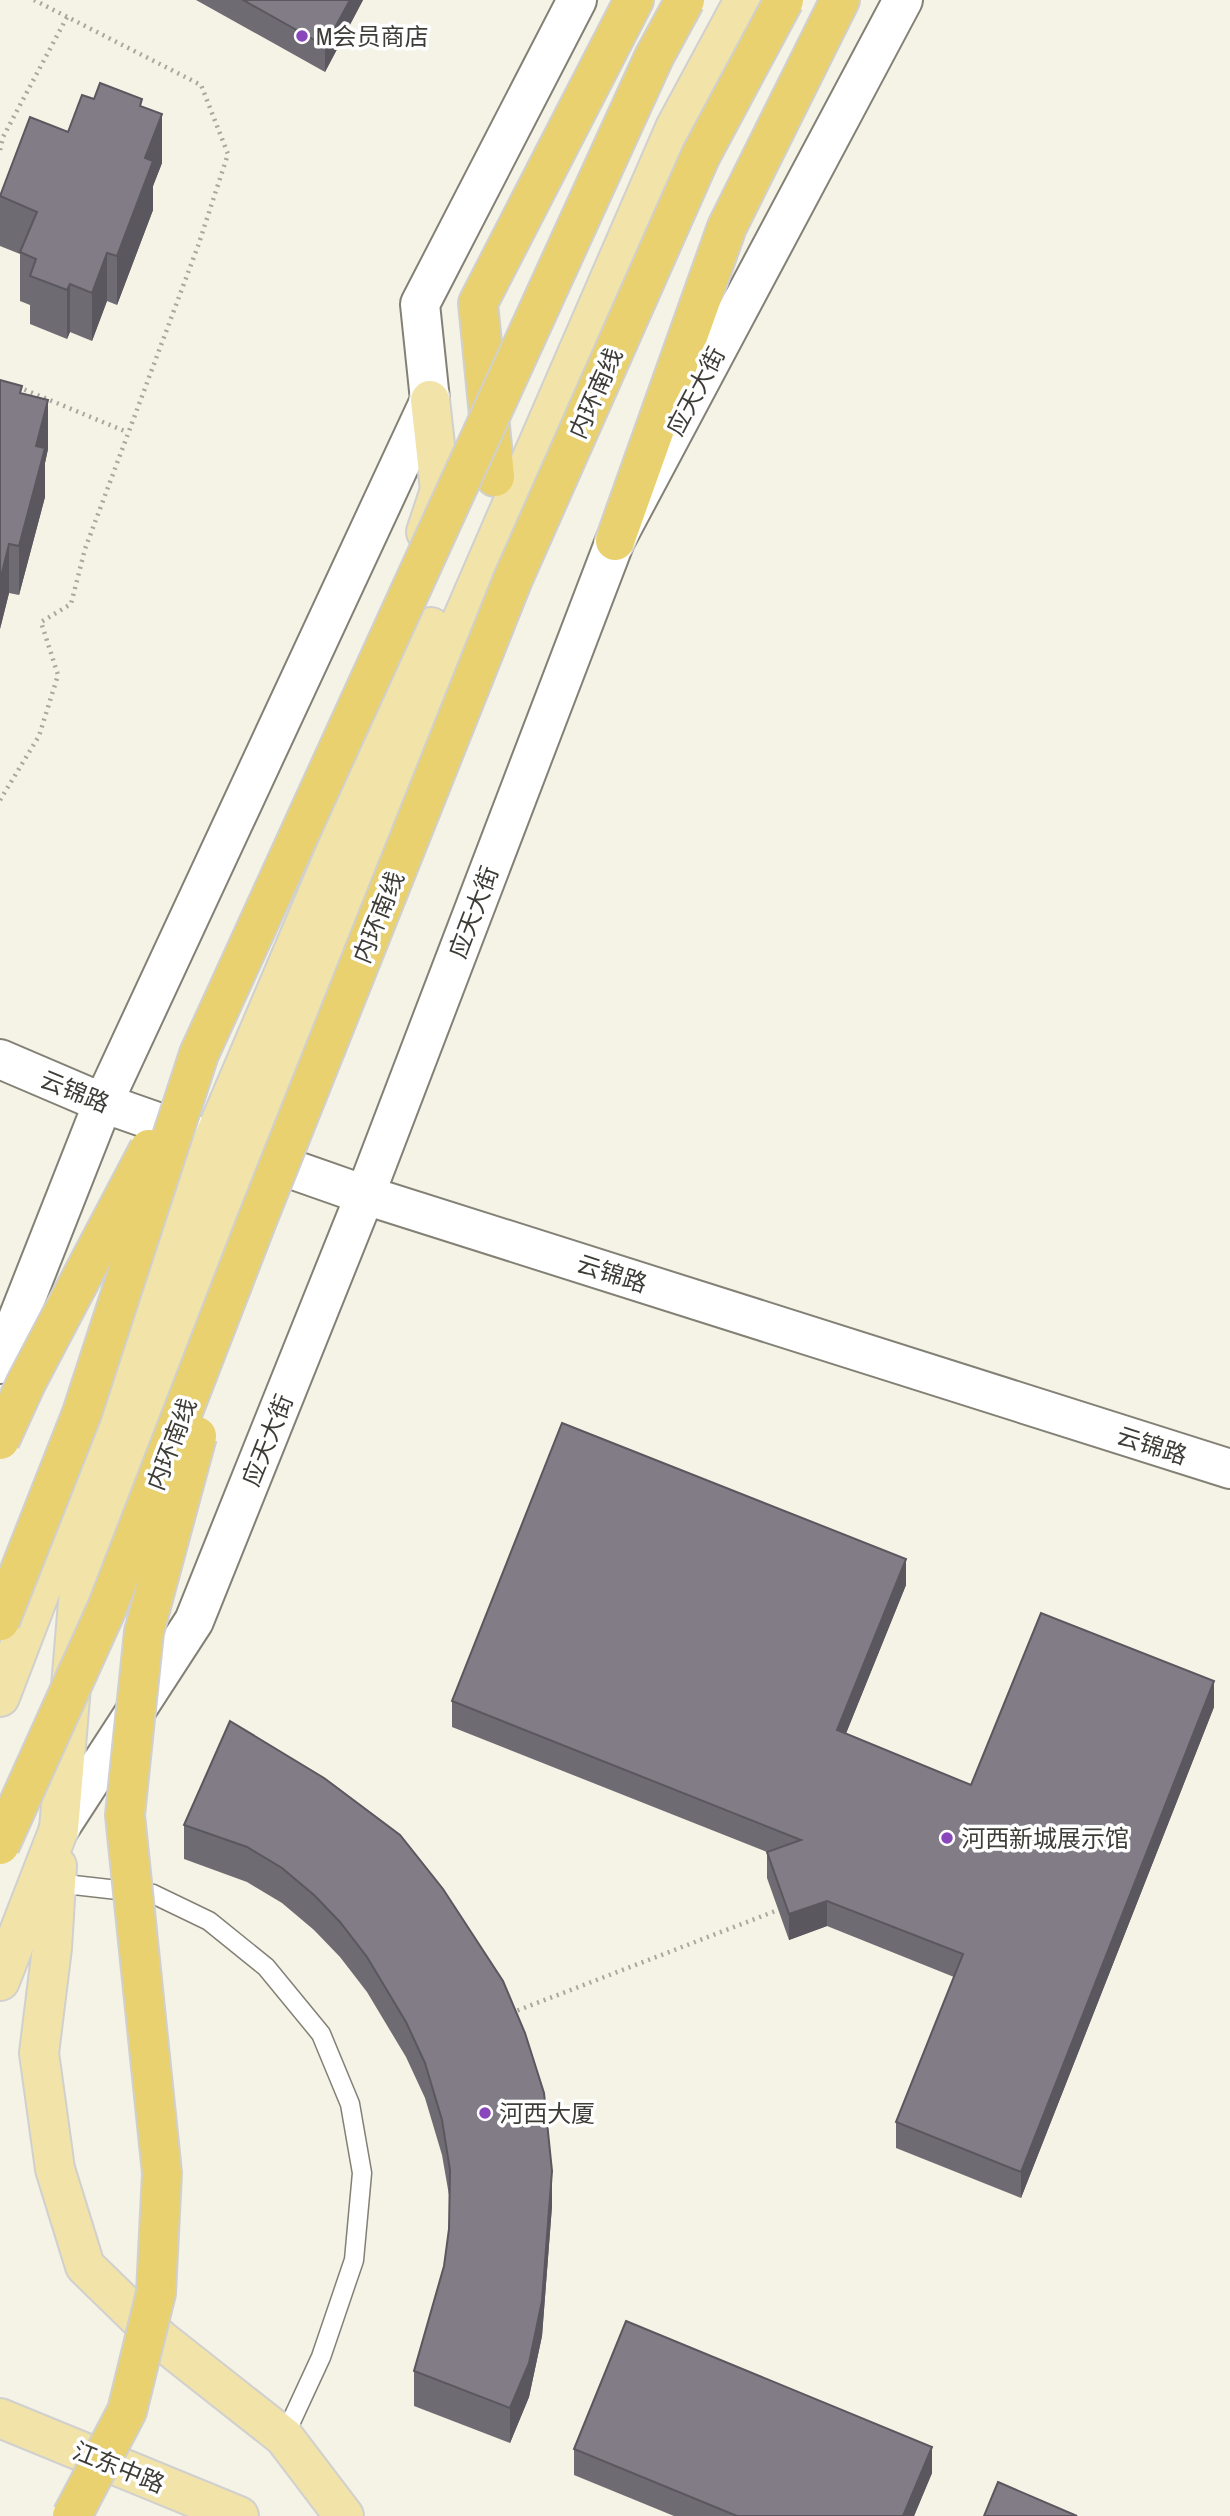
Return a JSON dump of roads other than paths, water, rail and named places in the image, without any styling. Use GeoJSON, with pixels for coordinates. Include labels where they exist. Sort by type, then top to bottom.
{"type":"FeatureCollection","features":[{"type":"Feature","properties":{"kind":"highway"},"geometry":{"type":"LineString","coordinates":[[495,477],[478,303],[634,0]]}},
{"type":"Feature","properties":{"kind":"highway"},"geometry":{"type":"LineString","coordinates":[[0,1440],[26,1383],[199,1054],[654,57],[685,0]]}},
{"type":"Feature","properties":{"kind":"highway","name":"内环南线"},"geometry":{"type":"LineString","coordinates":[[0,1845],[107,1608],[256,1223],[513,579],[701,155],[784,0]]}},
{"type":"Feature","properties":{"kind":"highway"},"geometry":{"type":"LineString","coordinates":[[614,541],[727,227],[840,0]]}},
{"type":"Feature","properties":{"kind":"highway"},"geometry":{"type":"LineString","coordinates":[[0,1620],[82,1413],[199,1054]]}},
{"type":"Feature","properties":{"kind":"highway"},"geometry":{"type":"LineString","coordinates":[[72,2516],[127,2411],[156,2293],[162,2174],[125,1815],[144,1632],[256,1223]]}},
{"type":"Feature","properties":{"kind":"main road","name":"应天大街"},"geometry":{"type":"LineString","coordinates":[[0,1981],[59,1829],[81,1567],[230,1148],[495,477],[657,121],[721,0]]}},
{"type":"Feature","properties":{"kind":"main road","name":"应天大街"},"geometry":{"type":"LineString","coordinates":[[0,1698],[230,1148],[675,128],[744,0]]}},
{"type":"Feature","properties":{"kind":"main road"},"geometry":{"type":"LineString","coordinates":[[230,1148],[440,491],[430,400]]}},
{"type":"Feature","properties":{"kind":"main road"},"geometry":{"type":"LineString","coordinates":[[59,1829],[52,1948],[39,2053],[55,2169],[85,2266],[161,2340],[284,2437],[344,2516]]}},
{"type":"Feature","properties":{"kind":"main road","name":"江东中路"},"geometry":{"type":"LineString","coordinates":[[0,2418],[239,2516]]}},
{"type":"Feature","properties":{"kind":"street"},"geometry":{"type":"LineString","coordinates":[[0,1364],[103,1103],[430,400],[420,304],[577,0]]}},
{"type":"Feature","properties":{"kind":"street","name":"应天大街"},"geometry":{"type":"LineString","coordinates":[[59,1829],[194,1621],[365,1195],[614,541],[903,0]]}},
{"type":"Feature","properties":{"kind":"street","name":"云锦路"},"geometry":{"type":"LineString","coordinates":[[0,1059],[103,1103],[365,1195],[1230,1469]]}},
{"type":"Feature","properties":{"kind":"lane"},"geometry":{"type":"LineString","coordinates":[[56,1883],[153,1894],[209,1921],[267,1967],[321,2035],[350,2104],[362,2173],[354,2260],[321,2357],[284,2437]]}},
{"type":"Feature","properties":{"kind":"place","name":"M会员商店"},"geometry":{"type":"Point","coordinates":[302,36]}},
{"type":"Feature","properties":{"kind":"place","name":"河西新城展示馆"},"geometry":{"type":"Point","coordinates":[947,1838]}},
{"type":"Feature","properties":{"kind":"place","name":"河西大厦"},"geometry":{"type":"Point","coordinates":[485,2113]}}]}
